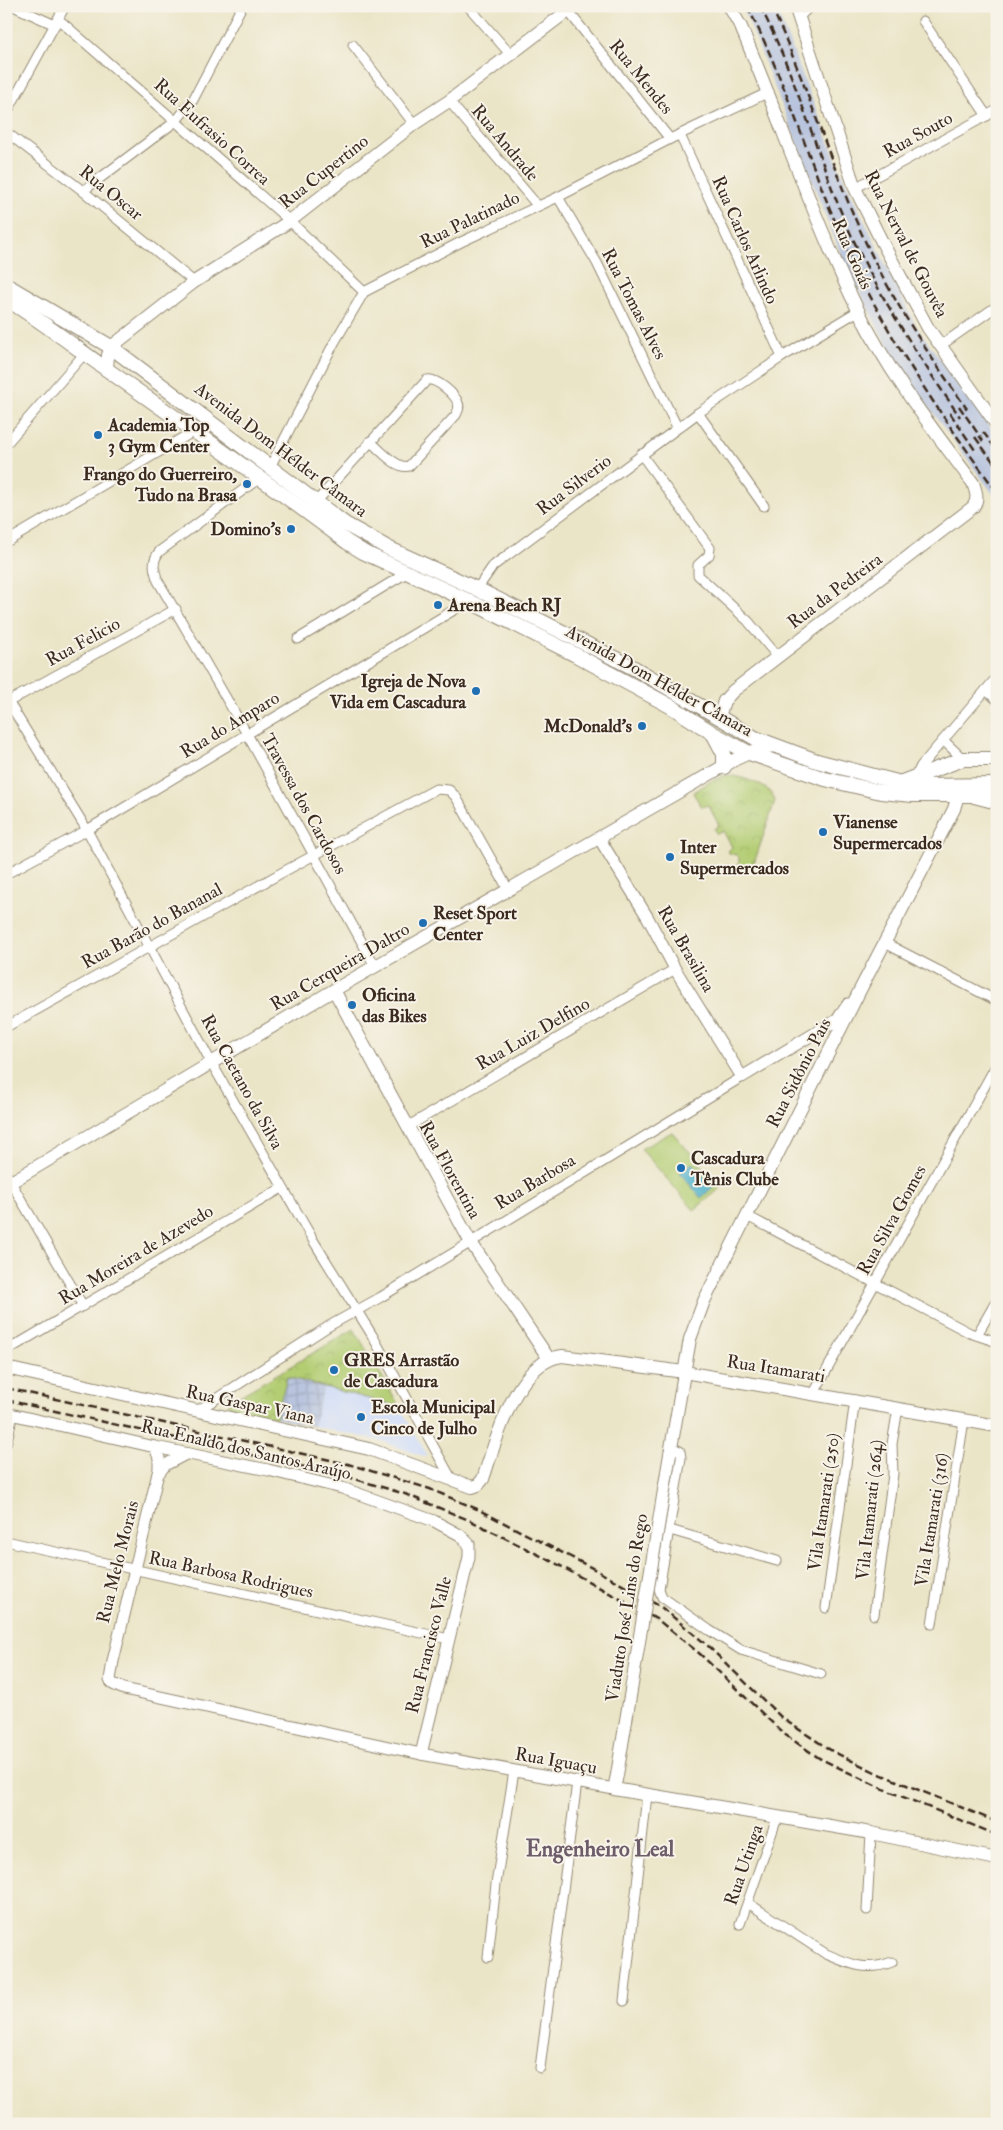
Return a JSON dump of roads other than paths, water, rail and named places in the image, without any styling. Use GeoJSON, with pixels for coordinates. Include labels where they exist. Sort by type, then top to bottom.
{"type":"FeatureCollection","features":[{"type":"Feature","properties":{"kind":"main road","name":"Rua Goiás"},"geometry":{"type":"LineString","coordinates":[[729,6],[741,27],[769,92],[818,220],[858,311],[917,408],[973,483],[977,497]]}},
{"type":"Feature","properties":{"kind":"main road","name":"Rua Cupertino"},"geometry":{"type":"LineString","coordinates":[[111,346],[194,282],[290,221],[414,124],[448,101],[571,9]]}},
{"type":"Feature","properties":{"kind":"main road","name":"Rua Nerval de Gouvêa"},"geometry":{"type":"LineString","coordinates":[[797,11],[855,188],[915,305],[940,346],[997,425]]}},
{"type":"Feature","properties":{"kind":"main road","name":"Avenida Dom Hélder Câmara"},"geometry":{"type":"LineString","coordinates":[[6,285],[111,346],[347,542],[363,552],[408,572],[473,595],[634,668],[755,738],[775,746],[824,763],[901,783],[922,786],[997,785]]}},
{"type":"Feature","properties":{"kind":"main road","name":"Avenida Dom Hélder Câmara"},"geometry":{"type":"LineString","coordinates":[[6,299],[44,323],[196,430],[316,502],[345,524],[574,654],[672,707],[714,734],[749,753],[825,779],[872,790],[913,795],[997,794]]}},
{"type":"Feature","properties":{"kind":"main road"},"geometry":{"type":"LineString","coordinates":[[107,369],[111,346]]}},
{"type":"Feature","properties":{"kind":"main road","name":"Rua da Pedreira"},"geometry":{"type":"LineString","coordinates":[[718,717],[726,697],[973,507],[977,502],[977,497]]}},
{"type":"Feature","properties":{"kind":"main road"},"geometry":{"type":"LineString","coordinates":[[714,734],[724,754],[724,767]]}},
{"type":"Feature","properties":{"kind":"main road","name":"Rua Cerqueira Daltro"},"geometry":{"type":"LineString","coordinates":[[8,1181],[508,889],[749,753],[760,748],[775,746]]}},
{"type":"Feature","properties":{"kind":"main road"},"geometry":{"type":"LineString","coordinates":[[901,783],[963,759],[997,760]]}},
{"type":"Feature","properties":{"kind":"main road","name":"Avenida Dom Hélder Câmara"},"geometry":{"type":"LineString","coordinates":[[964,795],[997,803]]}},
{"type":"Feature","properties":{"kind":"main road","name":"Rua Sidônio Pais"},"geometry":{"type":"LineString","coordinates":[[684,1372],[690,1339],[701,1308],[859,992],[954,809],[964,795]]}},
{"type":"Feature","properties":{"kind":"main road","name":"Rua Florentina"},"geometry":{"type":"LineString","coordinates":[[334,990],[470,1241],[549,1359]]}},
{"type":"Feature","properties":{"kind":"main road","name":"Rua Itamarati"},"geometry":{"type":"LineString","coordinates":[[549,1359],[562,1356],[684,1372],[997,1426]]}},
{"type":"Feature","properties":{"kind":"main road","name":"Rua Gaspar Viana"},"geometry":{"type":"LineString","coordinates":[[6,1368],[369,1449],[472,1487],[481,1483],[512,1402],[526,1380],[549,1359]]}},
{"type":"Feature","properties":{"kind":"main road","name":"Viaduto José Lins do Rego"},"geometry":{"type":"LineString","coordinates":[[614,1789],[684,1372]]}},
{"type":"Feature","properties":{"kind":"main road","name":"Rua Iguaçu"},"geometry":{"type":"LineString","coordinates":[[614,1789],[871,1833],[997,1859]]}},
{"type":"Feature","properties":{"kind":"street","name":"Rua Eufrasio Correa"},"geometry":{"type":"LineString","coordinates":[[13,6],[57,22],[176,121],[290,221],[364,292]]}},
{"type":"Feature","properties":{"kind":"street"},"geometry":{"type":"LineString","coordinates":[[6,114],[65,6]]}},
{"type":"Feature","properties":{"kind":"street"},"geometry":{"type":"LineString","coordinates":[[83,191],[176,121],[193,100],[242,6]]}},
{"type":"Feature","properties":{"kind":"street"},"geometry":{"type":"LineString","coordinates":[[468,6],[510,54]]}},
{"type":"Feature","properties":{"kind":"street"},"geometry":{"type":"LineString","coordinates":[[797,11],[810,6]]}},
{"type":"Feature","properties":{"kind":"street","name":"Rua Mendes"},"geometry":{"type":"LineString","coordinates":[[571,9],[670,139]]}},
{"type":"Feature","properties":{"kind":"street"},"geometry":{"type":"LineString","coordinates":[[923,21],[987,116]]}},
{"type":"Feature","properties":{"kind":"street"},"geometry":{"type":"LineString","coordinates":[[353,45],[414,124]]}},
{"type":"Feature","properties":{"kind":"street","name":"Rua Palatinado"},"geometry":{"type":"LineString","coordinates":[[364,292],[537,205],[558,197],[670,139],[769,92]]}},
{"type":"Feature","properties":{"kind":"street","name":"Rua Andrade"},"geometry":{"type":"LineString","coordinates":[[448,101],[537,205]]}},
{"type":"Feature","properties":{"kind":"street","name":"Rua Souto"},"geometry":{"type":"LineString","coordinates":[[855,188],[997,110]]}},
{"type":"Feature","properties":{"kind":"street","name":"Rua Oscar"},"geometry":{"type":"LineString","coordinates":[[6,132],[83,191],[194,282]]}},
{"type":"Feature","properties":{"kind":"street","name":"Rua Carlos Arlindo"},"geometry":{"type":"LineString","coordinates":[[680,135],[782,357]]}},
{"type":"Feature","properties":{"kind":"street","name":"Rua Tomas Alves"},"geometry":{"type":"LineString","coordinates":[[558,197],[596,263],[678,427]]}},
{"type":"Feature","properties":{"kind":"street"},"geometry":{"type":"LineString","coordinates":[[265,472],[338,335],[364,292]]}},
{"type":"Feature","properties":{"kind":"street"},"geometry":{"type":"LineString","coordinates":[[940,346],[997,306]]}},
{"type":"Feature","properties":{"kind":"street","name":"Rua Silverio"},"geometry":{"type":"LineString","coordinates":[[473,595],[493,566],[641,454],[782,357],[858,311]]}},
{"type":"Feature","properties":{"kind":"street"},"geometry":{"type":"LineString","coordinates":[[6,444],[86,353]]}},
{"type":"Feature","properties":{"kind":"street"},"geometry":{"type":"LineString","coordinates":[[316,502],[370,441],[427,380],[431,379],[439,382],[460,406],[456,415],[406,468],[399,466],[370,441]]}},
{"type":"Feature","properties":{"kind":"street"},"geometry":{"type":"LineString","coordinates":[[698,413],[764,506]]}},
{"type":"Feature","properties":{"kind":"street"},"geometry":{"type":"LineString","coordinates":[[6,542],[196,430]]}},
{"type":"Feature","properties":{"kind":"street"},"geometry":{"type":"LineString","coordinates":[[641,454],[710,548],[709,555],[696,568],[698,575],[748,621],[778,657]]}},
{"type":"Feature","properties":{"kind":"street","name":"Travessa dos Cardosos"},"geometry":{"type":"LineString","coordinates":[[265,472],[160,551],[154,561],[154,570],[158,581],[247,734],[376,966]]}},
{"type":"Feature","properties":{"kind":"street"},"geometry":{"type":"LineString","coordinates":[[298,639],[408,572]]}},
{"type":"Feature","properties":{"kind":"street","name":"Rua do Amparo"},"geometry":{"type":"LineString","coordinates":[[6,874],[87,830],[473,595]]}},
{"type":"Feature","properties":{"kind":"street","name":"Rua Felicio"},"geometry":{"type":"LineString","coordinates":[[7,701],[176,610]]}},
{"type":"Feature","properties":{"kind":"street"},"geometry":{"type":"LineString","coordinates":[[915,778],[921,766],[997,678]]}},
{"type":"Feature","properties":{"kind":"street"},"geometry":{"type":"LineString","coordinates":[[986,690],[997,700]]}},
{"type":"Feature","properties":{"kind":"street","name":"Rua Caetano da Silva"},"geometry":{"type":"LineString","coordinates":[[7,701],[87,830],[211,1062],[282,1188],[357,1310],[452,1480]]}},
{"type":"Feature","properties":{"kind":"street"},"geometry":{"type":"LineString","coordinates":[[943,740],[963,759]]}},
{"type":"Feature","properties":{"kind":"street","name":"Rua Barão do Bananal"},"geometry":{"type":"LineString","coordinates":[[6,1027],[314,855],[441,788],[453,794],[460,802],[508,889]]}},
{"type":"Feature","properties":{"kind":"street","name":"Rua Brasilina"},"geometry":{"type":"LineString","coordinates":[[599,838],[648,918],[675,969],[742,1077]]}},
{"type":"Feature","properties":{"kind":"street"},"geometry":{"type":"LineString","coordinates":[[885,944],[997,1001]]}},
{"type":"Feature","properties":{"kind":"street","name":"Rua Luiz Delfino"},"geometry":{"type":"LineString","coordinates":[[407,1127],[675,969]]}},
{"type":"Feature","properties":{"kind":"street","name":"Rua Barbosa"},"geometry":{"type":"LineString","coordinates":[[197,1411],[329,1326],[837,1020],[859,992]]}},
{"type":"Feature","properties":{"kind":"street","name":"Rua Silva Gomes"},"geometry":{"type":"LineString","coordinates":[[814,1393],[997,1064]]}},
{"type":"Feature","properties":{"kind":"street"},"geometry":{"type":"LineString","coordinates":[[8,1181],[82,1306]]}},
{"type":"Feature","properties":{"kind":"street","name":"Rua Moreira de Azevedo"},"geometry":{"type":"LineString","coordinates":[[6,1351],[282,1188]]}},
{"type":"Feature","properties":{"kind":"street"},"geometry":{"type":"LineString","coordinates":[[747,1216],[977,1336],[997,1342]]}},
{"type":"Feature","properties":{"kind":"street"},"geometry":{"type":"LineString","coordinates":[[977,1336],[997,1300]]}},
{"type":"Feature","properties":{"kind":"street","name":"Vila Itamarati (250)"},"geometry":{"type":"LineString","coordinates":[[826,1608],[855,1400]]}},
{"type":"Feature","properties":{"kind":"street","name":"Vila Itamarati (264)"},"geometry":{"type":"LineString","coordinates":[[874,1615],[893,1474],[892,1444],[898,1408]]}},
{"type":"Feature","properties":{"kind":"street"},"geometry":{"type":"LineString","coordinates":[[6,1444],[10,1414]]}},
{"type":"Feature","properties":{"kind":"street","name":"Rua Enaldo dos Santos Araújo"},"geometry":{"type":"LineString","coordinates":[[10,1414],[155,1448],[268,1470],[342,1488],[434,1521],[460,1535],[469,1544]]}},
{"type":"Feature","properties":{"kind":"street","name":"Vila Itamarati (316)"},"geometry":{"type":"LineString","coordinates":[[932,1624],[964,1420]]}},
{"type":"Feature","properties":{"kind":"street","name":"Rua Melo Morais"},"geometry":{"type":"LineString","coordinates":[[113,1684],[110,1680],[113,1661],[158,1475],[159,1458],[155,1448]]}},
{"type":"Feature","properties":{"kind":"street"},"geometry":{"type":"LineString","coordinates":[[671,1450],[679,1450],[681,1458],[660,1589],[662,1597],[730,1644],[754,1655],[821,1674]]}},
{"type":"Feature","properties":{"kind":"street"},"geometry":{"type":"LineString","coordinates":[[158,1475],[165,1465],[186,1454]]}},
{"type":"Feature","properties":{"kind":"street"},"geometry":{"type":"LineString","coordinates":[[670,1530],[777,1562]]}},
{"type":"Feature","properties":{"kind":"street","name":"Rua Barbosa Rodrigues"},"geometry":{"type":"LineString","coordinates":[[6,1541],[449,1639]]}},
{"type":"Feature","properties":{"kind":"street","name":"Rua Francisco Valle"},"geometry":{"type":"LineString","coordinates":[[421,1754],[469,1557],[469,1544]]}},
{"type":"Feature","properties":{"kind":"street","name":"Rua Iguaçu"},"geometry":{"type":"LineString","coordinates":[[113,1684],[124,1689],[421,1754],[614,1789]]}},
{"type":"Feature","properties":{"kind":"street"},"geometry":{"type":"LineString","coordinates":[[488,1957],[496,1884],[514,1771]]}},
{"type":"Feature","properties":{"kind":"street"},"geometry":{"type":"LineString","coordinates":[[540,2068],[577,1782]]}},
{"type":"Feature","properties":{"kind":"street"},"geometry":{"type":"LineString","coordinates":[[624,2001],[647,1795]]}},
{"type":"Feature","properties":{"kind":"street","name":"Rua Utinga"},"geometry":{"type":"LineString","coordinates":[[740,1924],[777,1818]]}},
{"type":"Feature","properties":{"kind":"street"},"geometry":{"type":"LineString","coordinates":[[867,1910],[871,1833]]}},
{"type":"Feature","properties":{"kind":"street"},"geometry":{"type":"LineString","coordinates":[[748,1902],[826,1954],[840,1960],[872,1968],[892,1962]]}},
{"type":"Feature","properties":{"kind":"water"},"geometry":{"type":"Polygon","coordinates":[[[692,1163],[713,1187],[701,1198],[680,1173],[692,1163]]]}},
{"type":"Feature","properties":{"kind":"railway"},"geometry":{"type":"LineString","coordinates":[[747,6],[775,66],[822,190],[863,283],[916,375],[997,492]]}},
{"type":"Feature","properties":{"kind":"railway"},"geometry":{"type":"LineString","coordinates":[[760,6],[793,80],[851,235],[894,315],[960,417]]}},
{"type":"Feature","properties":{"kind":"railway"},"geometry":{"type":"LineString","coordinates":[[771,6],[796,65],[852,212],[876,264],[912,328],[967,409]]}},
{"type":"Feature","properties":{"kind":"railway"},"geometry":{"type":"LineString","coordinates":[[959,406],[983,441]]}},
{"type":"Feature","properties":{"kind":"railway"},"geometry":{"type":"LineString","coordinates":[[950,413],[975,450]]}},
{"type":"Feature","properties":{"kind":"railway"},"geometry":{"type":"LineString","coordinates":[[983,432],[997,450]]}},
{"type":"Feature","properties":{"kind":"railway"},"geometry":{"type":"LineString","coordinates":[[975,437],[997,467]]}},
{"type":"Feature","properties":{"kind":"railway"},"geometry":{"type":"LineString","coordinates":[[6,1388],[348,1464],[430,1489],[477,1509],[596,1570],[661,1607],[707,1645],[783,1719],[832,1751],[875,1772],[997,1822]]}},
{"type":"Feature","properties":{"kind":"railway"},"geometry":{"type":"LineString","coordinates":[[6,1400],[345,1476],[405,1494],[469,1520],[557,1564],[658,1620],[700,1654],[784,1734],[819,1758],[881,1788],[997,1835]]}},
{"type":"Feature","properties":{"kind":"place","name":"Academia Top 3 Gym Center"},"geometry":{"type":"Point","coordinates":[98,435]}},
{"type":"Feature","properties":{"kind":"place","name":"Frango do Guerreiro, Tudo na Brasa"},"geometry":{"type":"Point","coordinates":[247,484]}},
{"type":"Feature","properties":{"kind":"place","name":"Domino's"},"geometry":{"type":"Point","coordinates":[291,529]}},
{"type":"Feature","properties":{"kind":"place","name":"Arena Beach RJ"},"geometry":{"type":"Point","coordinates":[438,605]}},
{"type":"Feature","properties":{"kind":"place","name":"Igreja de Nova Vida em Cascadura"},"geometry":{"type":"Point","coordinates":[476,691]}},
{"type":"Feature","properties":{"kind":"place","name":"McDonald's"},"geometry":{"type":"Point","coordinates":[642,726]}},
{"type":"Feature","properties":{"kind":"place","name":"Vianense Supermercados"},"geometry":{"type":"Point","coordinates":[823,832]}},
{"type":"Feature","properties":{"kind":"place","name":"Inter Supermercados"},"geometry":{"type":"Point","coordinates":[670,857]}},
{"type":"Feature","properties":{"kind":"place","name":"Reset Sport Center"},"geometry":{"type":"Point","coordinates":[423,923]}},
{"type":"Feature","properties":{"kind":"place","name":"Oficina das Bikes"},"geometry":{"type":"Point","coordinates":[352,1005]}},
{"type":"Feature","properties":{"kind":"place","name":"Cascadura Tênis Clube"},"geometry":{"type":"Point","coordinates":[681,1168]}},
{"type":"Feature","properties":{"kind":"place","name":"GRES Arrastão de Cascadura"},"geometry":{"type":"Point","coordinates":[334,1370]}},
{"type":"Feature","properties":{"kind":"place","name":"Escola Municipal Cinco de Julho"},"geometry":{"type":"Point","coordinates":[361,1417]}},
{"type":"Feature","properties":{"kind":"district","name":"Engenheiro Leal"},"geometry":{"type":"Point","coordinates":[600,1849]}}]}
